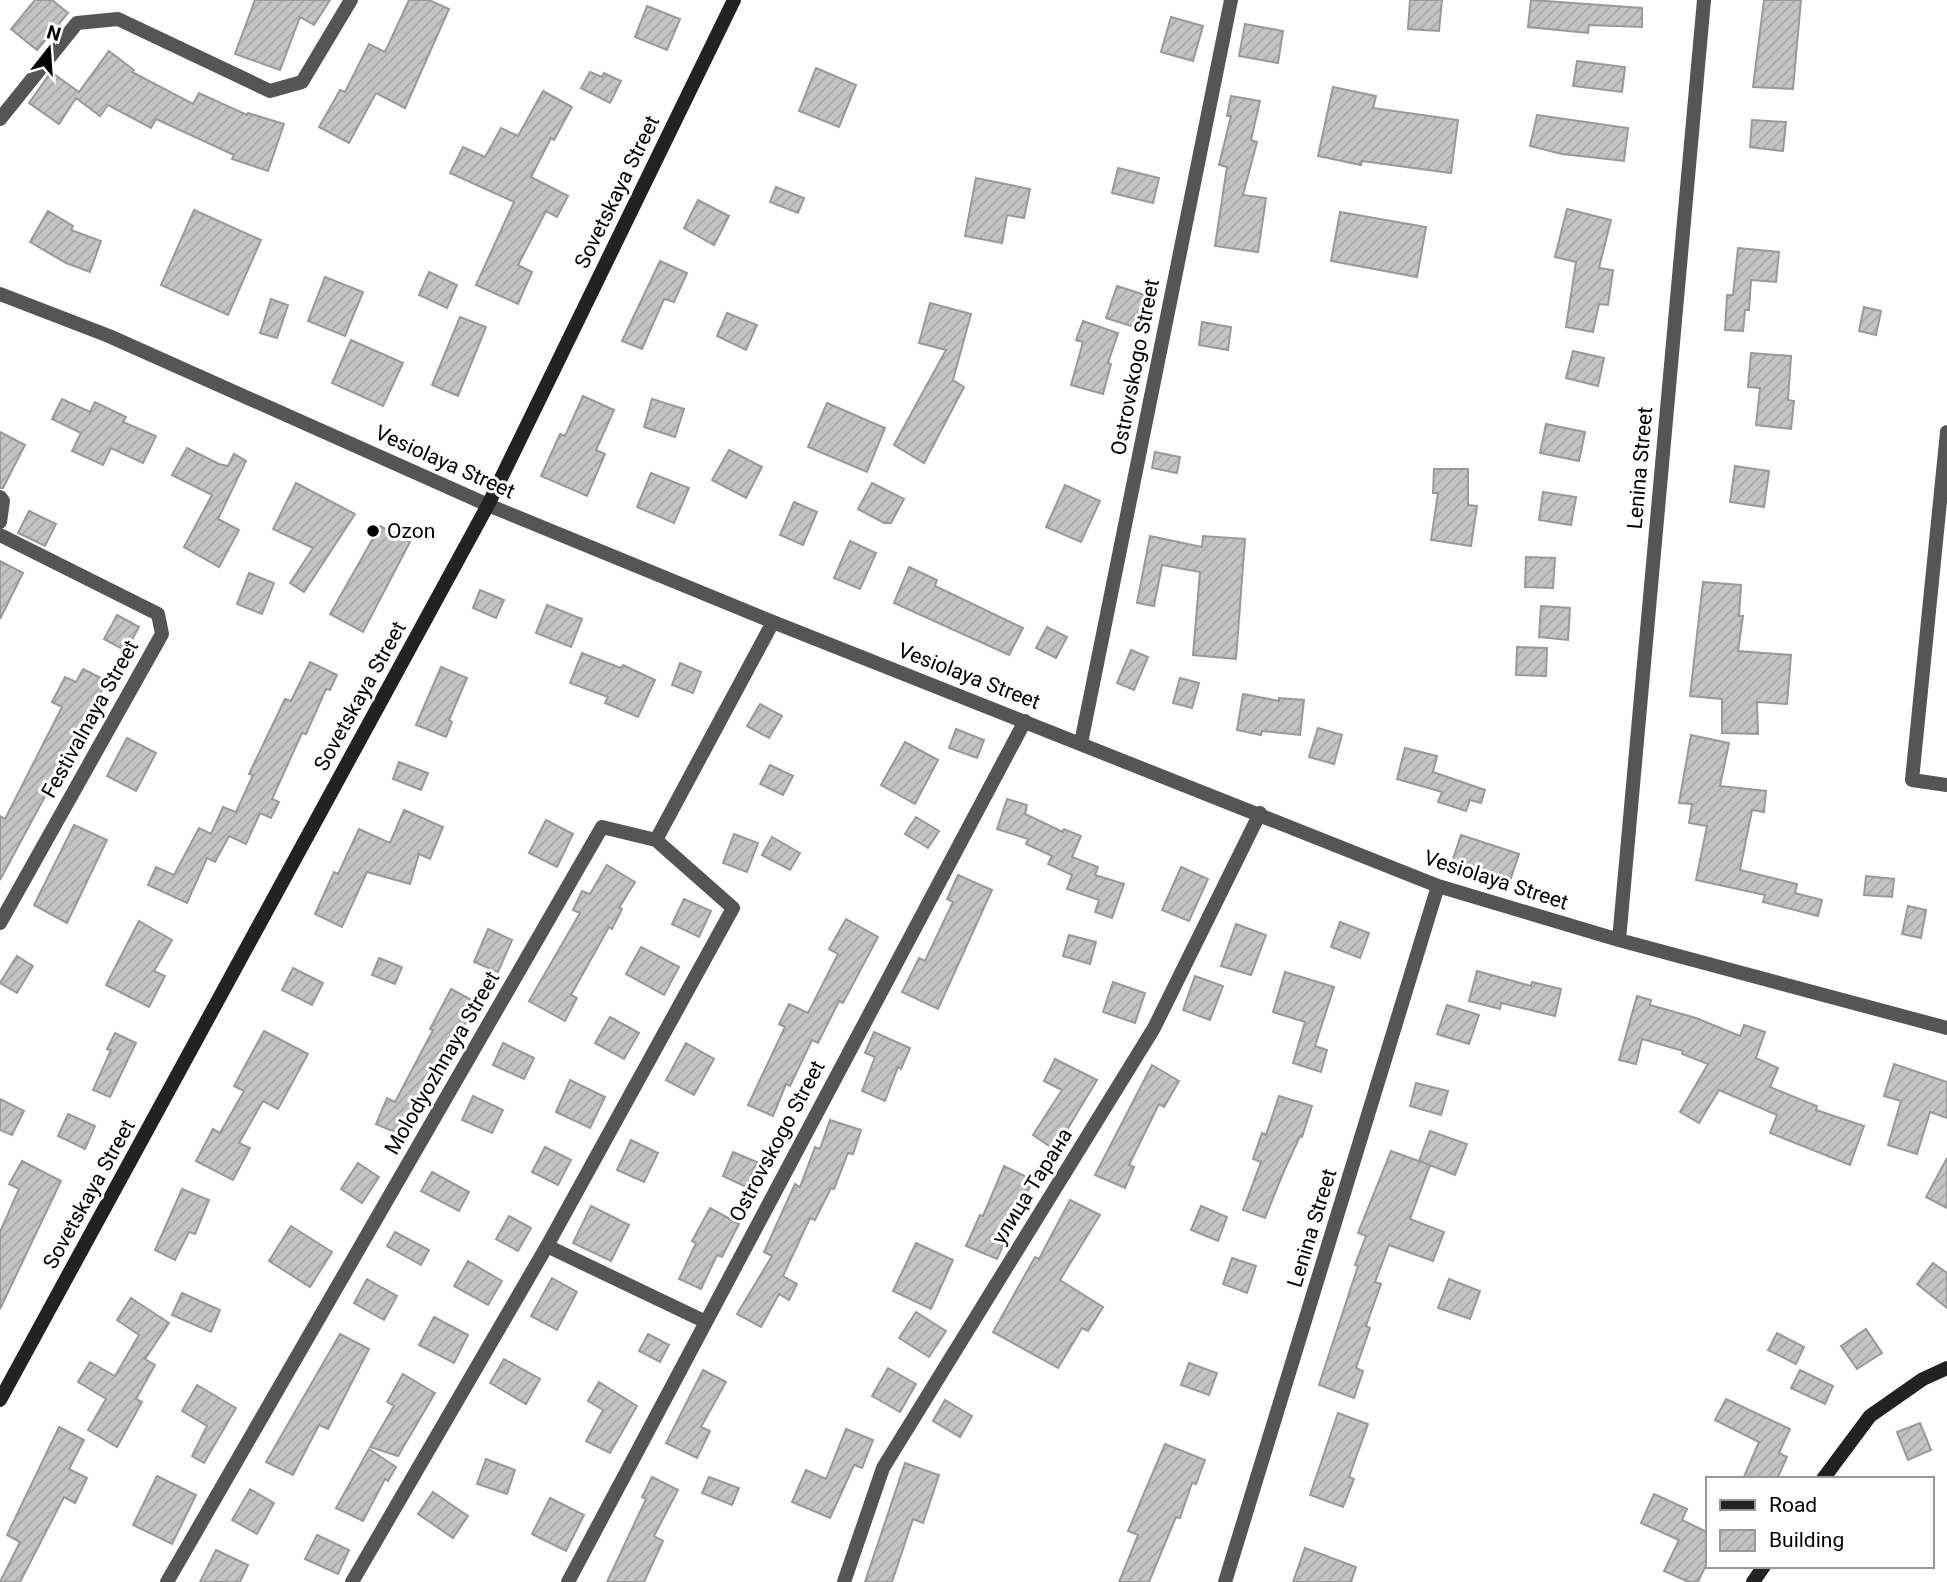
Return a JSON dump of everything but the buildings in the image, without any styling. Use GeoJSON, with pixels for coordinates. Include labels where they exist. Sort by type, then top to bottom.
{"type":"FeatureCollection","features":[{"type":"Feature","properties":{"kind":"main road","name":"Sovetskaya Street"},"geometry":{"type":"LineString","coordinates":[[0,1400],[488,505],[734,0]]}},
{"type":"Feature","properties":{"kind":"main road"},"geometry":{"type":"LineString","coordinates":[[1824,1477],[1870,1416],[1923,1379],[1947,1368]]}},
{"type":"Feature","properties":{"kind":"street"},"geometry":{"type":"LineString","coordinates":[[0,119],[77,23],[118,19],[270,91],[302,82],[351,0]]}},
{"type":"Feature","properties":{"kind":"street","name":"Ostrovskogo Street"},"geometry":{"type":"LineString","coordinates":[[1081,743],[1231,0]]}},
{"type":"Feature","properties":{"kind":"street","name":"Lenina Street"},"geometry":{"type":"LineString","coordinates":[[1619,940],[1704,0]]}},
{"type":"Feature","properties":{"kind":"street","name":"Vesiolaya Street"},"geometry":{"type":"LineString","coordinates":[[0,295],[109,336],[488,505],[773,622],[1260,813],[1438,886],[1619,940],[1947,1028]]}},
{"type":"Feature","properties":{"kind":"street"},"geometry":{"type":"LineString","coordinates":[[1947,432],[1912,780],[1947,785]]}},
{"type":"Feature","properties":{"kind":"street"},"geometry":{"type":"LineString","coordinates":[[0,496],[4,501],[0,522]]}},
{"type":"Feature","properties":{"kind":"street","name":"Festivalnaya Street"},"geometry":{"type":"LineString","coordinates":[[0,536],[158,614],[162,634],[0,923]]}},
{"type":"Feature","properties":{"kind":"street"},"geometry":{"type":"LineString","coordinates":[[352,1582],[547,1246],[733,908],[656,840],[773,622]]}},
{"type":"Feature","properties":{"kind":"street","name":"Ostrovskogo Street"},"geometry":{"type":"LineString","coordinates":[[568,1582],[1025,721]]}},
{"type":"Feature","properties":{"kind":"street","name":"улица Тарана"},"geometry":{"type":"LineString","coordinates":[[844,1582],[883,1468],[1154,1028],[1260,813]]}},
{"type":"Feature","properties":{"kind":"street","name":"Molodyozhnaya Street"},"geometry":{"type":"LineString","coordinates":[[167,1582],[602,827],[656,840]]}},
{"type":"Feature","properties":{"kind":"street","name":"Lenina Street"},"geometry":{"type":"LineString","coordinates":[[1225,1582],[1438,886]]}},
{"type":"Feature","properties":{"kind":"street"},"geometry":{"type":"LineString","coordinates":[[547,1246],[706,1322]]}},
{"type":"Feature","properties":{"kind":"place","name":"Ozon"},"geometry":{"type":"Point","coordinates":[373,531]}}]}
